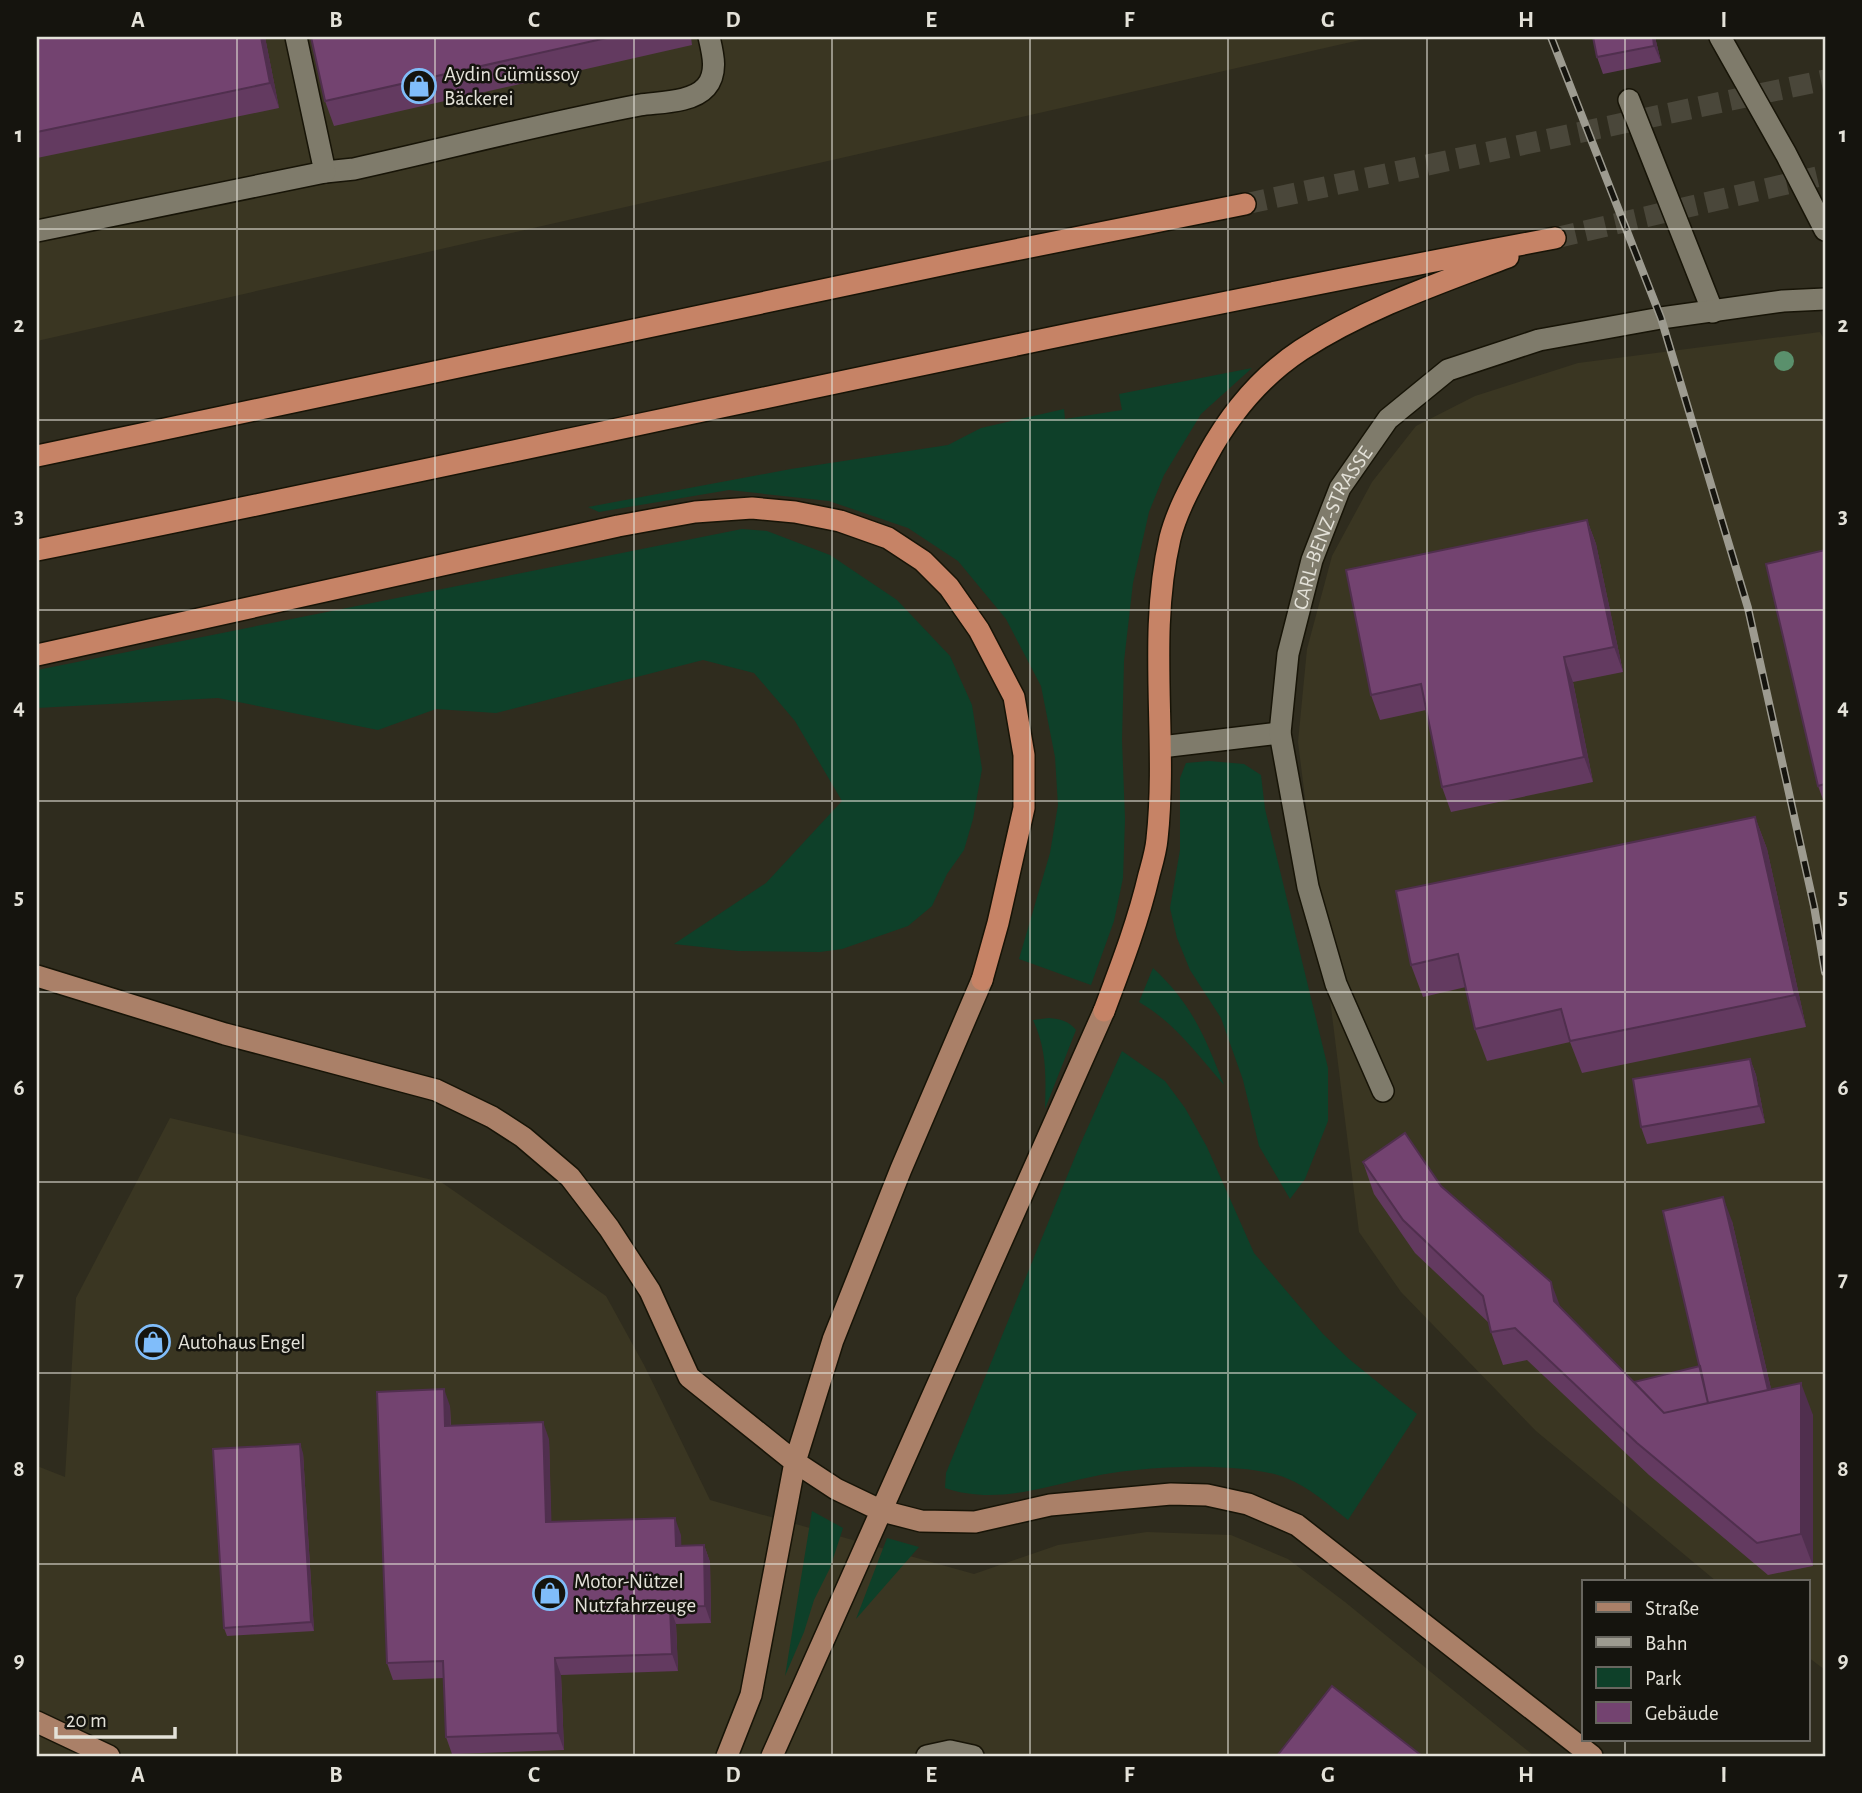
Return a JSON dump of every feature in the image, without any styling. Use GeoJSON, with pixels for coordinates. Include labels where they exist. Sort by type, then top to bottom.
{"type":"FeatureCollection","features":[{"type":"Feature","properties":{"kind":"highway"},"geometry":{"type":"LineString","coordinates":[[37,456],[960,261],[1245,204]]}},
{"type":"Feature","properties":{"kind":"highway"},"geometry":{"type":"LineString","coordinates":[[37,550],[1188,308],[1555,238],[1378,307],[1300,351],[1248,394],[1220,432],[1193,482],[1171,535],[1161,585],[1161,747],[1157,841],[1141,908],[1104,1011]]}},
{"type":"Feature","properties":{"kind":"highway"},"geometry":{"type":"LineString","coordinates":[[37,655],[618,526],[695,512],[752,508],[795,512],[840,521],[888,538],[923,561],[949,587],[979,630],[1014,697],[1024,755],[1024,808],[982,980]]}},
{"type":"Feature","properties":{"kind":"main road"},"geometry":{"type":"LineString","coordinates":[[37,976],[225,1034],[436,1090],[492,1117],[523,1138],[570,1177],[650,1291],[689,1377],[795,1462],[836,1489],[881,1511],[921,1521],[975,1522],[1050,1505],[1171,1494],[1207,1495],[1248,1504],[1297,1525],[1341,1557],[1592,1756]]}},
{"type":"Feature","properties":{"kind":"main road"},"geometry":{"type":"LineString","coordinates":[[727,1756],[751,1695],[795,1462],[833,1340],[901,1169],[982,980]]}},
{"type":"Feature","properties":{"kind":"main road"},"geometry":{"type":"LineString","coordinates":[[772,1756],[1104,1011]]}},
{"type":"Feature","properties":{"kind":"main road"},"geometry":{"type":"LineString","coordinates":[[37,1722],[109,1756]]}},
{"type":"Feature","properties":{"kind":"street"},"geometry":{"type":"LineString","coordinates":[[296,37],[325,172]]}},
{"type":"Feature","properties":{"kind":"street"},"geometry":{"type":"LineString","coordinates":[[37,231],[325,172],[354,169],[638,106],[686,98],[705,89],[712,77],[715,58],[709,37]]}},
{"type":"Feature","properties":{"kind":"street"},"geometry":{"type":"LineString","coordinates":[[1720,37],[1825,229]]}},
{"type":"Feature","properties":{"kind":"street"},"geometry":{"type":"LineString","coordinates":[[1629,100],[1713,312]]}},
{"type":"Feature","properties":{"kind":"street","name":"CARL-BENZ-STRASSE"},"geometry":{"type":"LineString","coordinates":[[1383,1091],[1336,984],[1329,960],[1308,887],[1280,733],[1288,654],[1312,560],[1340,488],[1388,419],[1448,370],[1539,340],[1661,318],[1783,301],[1825,299]]}},
{"type":"Feature","properties":{"kind":"street"},"geometry":{"type":"LineString","coordinates":[[1161,747],[1280,733]]}},
{"type":"Feature","properties":{"kind":"street"},"geometry":{"type":"LineString","coordinates":[[927,1756],[950,1751],[974,1756]]}},
{"type":"Feature","properties":{"kind":"shaded area"},"geometry":{"type":"Polygon","coordinates":[[[37,37],[1373,37],[37,341],[37,37]]]}},
{"type":"Feature","properties":{"kind":"shaded area"},"geometry":{"type":"Polygon","coordinates":[[[1820,332],[1825,341],[1825,1670],[1810,1659],[1810,1580],[1715,1580],[1536,1431],[1401,1292],[1359,1232],[1298,742],[1307,649],[1332,556],[1372,482],[1416,426],[1475,396],[1578,363],[1820,332]]]}},
{"type":"Feature","properties":{"kind":"shaded area"},"geometry":{"type":"Polygon","coordinates":[[[170,1118],[441,1182],[606,1296],[644,1365],[710,1500],[974,1574],[1058,1545],[1147,1532],[1231,1535],[1288,1559],[1534,1756],[37,1756],[37,1466],[65,1477],[76,1298],[170,1118]]]}},
{"type":"Feature","properties":{"kind":"green space"},"geometry":{"type":"Polygon","coordinates":[[[1252,368],[1201,414],[1164,475],[1149,512],[1133,583],[1124,661],[1123,878],[1114,921],[1091,985],[1019,959],[1050,853],[1058,805],[1055,757],[1041,686],[1006,619],[958,561],[908,528],[829,501],[729,490],[599,512],[588,507],[791,469],[948,445],[981,428],[1064,409],[1065,419],[1122,410],[1119,394],[1252,368]]]}},
{"type":"Feature","properties":{"kind":"green space"},"geometry":{"type":"Polygon","coordinates":[[[742,529],[767,531],[830,555],[897,600],[950,656],[972,705],[982,769],[964,850],[947,874],[932,906],[908,926],[842,949],[820,952],[738,951],[674,944],[766,883],[842,801],[795,721],[754,673],[703,660],[496,713],[436,709],[378,730],[218,698],[37,708],[37,670],[742,529]]]}},
{"type":"Feature","properties":{"kind":"green space"},"geometry":{"type":"Polygon","coordinates":[[[1209,761],[1244,764],[1261,775],[1265,809],[1328,1068],[1328,1121],[1305,1179],[1290,1199],[1259,1146],[1243,1080],[1221,1018],[1190,970],[1177,938],[1170,908],[1180,850],[1180,778],[1186,763],[1209,761]]]}},
{"type":"Feature","properties":{"kind":"green space"},"geometry":{"type":"Polygon","coordinates":[[[1153,968],[1188,1008],[1224,1085],[1174,1029],[1139,1002],[1153,968]]]}},
{"type":"Feature","properties":{"kind":"green space"},"geometry":{"type":"Polygon","coordinates":[[[1049,1018],[1064,1021],[1076,1030],[1045,1109],[1043,1053],[1033,1020],[1049,1018]]]}},
{"type":"Feature","properties":{"kind":"green space"},"geometry":{"type":"Polygon","coordinates":[[[1122,1051],[1165,1081],[1185,1108],[1207,1147],[1254,1253],[1323,1334],[1349,1359],[1417,1414],[1348,1520],[1303,1486],[1266,1472],[1243,1469],[1187,1467],[1131,1470],[998,1495],[963,1493],[945,1488],[946,1473],[1079,1147],[1122,1051]]]}},
{"type":"Feature","properties":{"kind":"green space"},"geometry":{"type":"Polygon","coordinates":[[[812,1511],[843,1528],[830,1568],[814,1600],[785,1676],[812,1511]]]}},
{"type":"Feature","properties":{"kind":"green space"},"geometry":{"type":"Polygon","coordinates":[[[887,1538],[919,1547],[856,1619],[887,1538]]]}},
{"type":"Feature","properties":{"kind":"building"},"geometry":{"type":"Polygon","coordinates":[[[37,37],[261,37],[270,83],[37,132],[37,37]]]}},
{"type":"Feature","properties":{"kind":"building"},"geometry":{"type":"Polygon","coordinates":[[[311,37],[611,37],[325,101],[311,37]]]}},
{"type":"Feature","properties":{"kind":"building"},"geometry":{"type":"Polygon","coordinates":[[[1593,37],[1653,37],[1654,46],[1597,57],[1593,37]]]}},
{"type":"Feature","properties":{"kind":"building"},"geometry":{"type":"Polygon","coordinates":[[[1587,520],[1614,647],[1564,657],[1584,757],[1442,787],[1421,684],[1371,695],[1346,570],[1587,520]]]}},
{"type":"Feature","properties":{"kind":"building"},"geometry":{"type":"Polygon","coordinates":[[[1825,550],[1825,784],[1818,786],[1766,564],[1825,550]]]}},
{"type":"Feature","properties":{"kind":"building"},"geometry":{"type":"Polygon","coordinates":[[[1755,817],[1795,995],[1570,1041],[1561,1009],[1475,1029],[1458,954],[1411,965],[1396,891],[1755,817]]]}},
{"type":"Feature","properties":{"kind":"building"},"geometry":{"type":"Polygon","coordinates":[[[1750,1059],[1759,1106],[1641,1127],[1633,1079],[1750,1059]]]}},
{"type":"Feature","properties":{"kind":"building"},"geometry":{"type":"Polygon","coordinates":[[[1405,1133],[1441,1186],[1551,1282],[1554,1301],[1664,1413],[1801,1383],[1801,1534],[1757,1543],[1637,1443],[1515,1328],[1491,1332],[1483,1296],[1403,1220],[1363,1162],[1405,1133]]]}},
{"type":"Feature","properties":{"kind":"building"},"geometry":{"type":"Polygon","coordinates":[[[1723,1197],[1768,1390],[1708,1403],[1663,1211],[1723,1197]]]}},
{"type":"Feature","properties":{"kind":"building"},"geometry":{"type":"Polygon","coordinates":[[[1700,1366],[1708,1403],[1664,1413],[1634,1382],[1700,1366]]]}},
{"type":"Feature","properties":{"kind":"building","name":"Motor-Nützel Nutzfahrzeuge"},"geometry":{"type":"Polygon","coordinates":[[[444,1389],[445,1426],[543,1422],[546,1522],[675,1518],[676,1546],[704,1545],[705,1606],[670,1607],[672,1654],[555,1658],[558,1733],[446,1737],[443,1661],[387,1663],[377,1392],[444,1389]]]}},
{"type":"Feature","properties":{"kind":"building"},"geometry":{"type":"Polygon","coordinates":[[[300,1444],[311,1622],[224,1628],[213,1449],[300,1444]]]}},
{"type":"Feature","properties":{"kind":"building"},"geometry":{"type":"Polygon","coordinates":[[[1332,1686],[1422,1756],[1277,1756],[1332,1686]]]}},
{"type":"Feature","properties":{"kind":"tunnel"},"geometry":{"type":"LineString","coordinates":[[1245,204],[1825,80]]}},
{"type":"Feature","properties":{"kind":"tunnel"},"geometry":{"type":"LineString","coordinates":[[1555,238],[1825,175]]}},
{"type":"Feature","properties":{"kind":"railway"},"geometry":{"type":"LineString","coordinates":[[1551,37],[1661,318],[1748,608],[1814,906],[1825,972]]}},
{"type":"Feature","properties":{"kind":"place","name":"Aydin Gümüssoy Bäckerei"},"geometry":{"type":"Point","coordinates":[419,86]}},
{"type":"Feature","properties":{"kind":"place","name":"Autohaus Engel"},"geometry":{"type":"Point","coordinates":[153,1342]}},
{"type":"Feature","properties":{"kind":"place","name":"Motor-Nützel Nutzfahrzeuge"},"geometry":{"type":"Point","coordinates":[550,1593]}}]}
